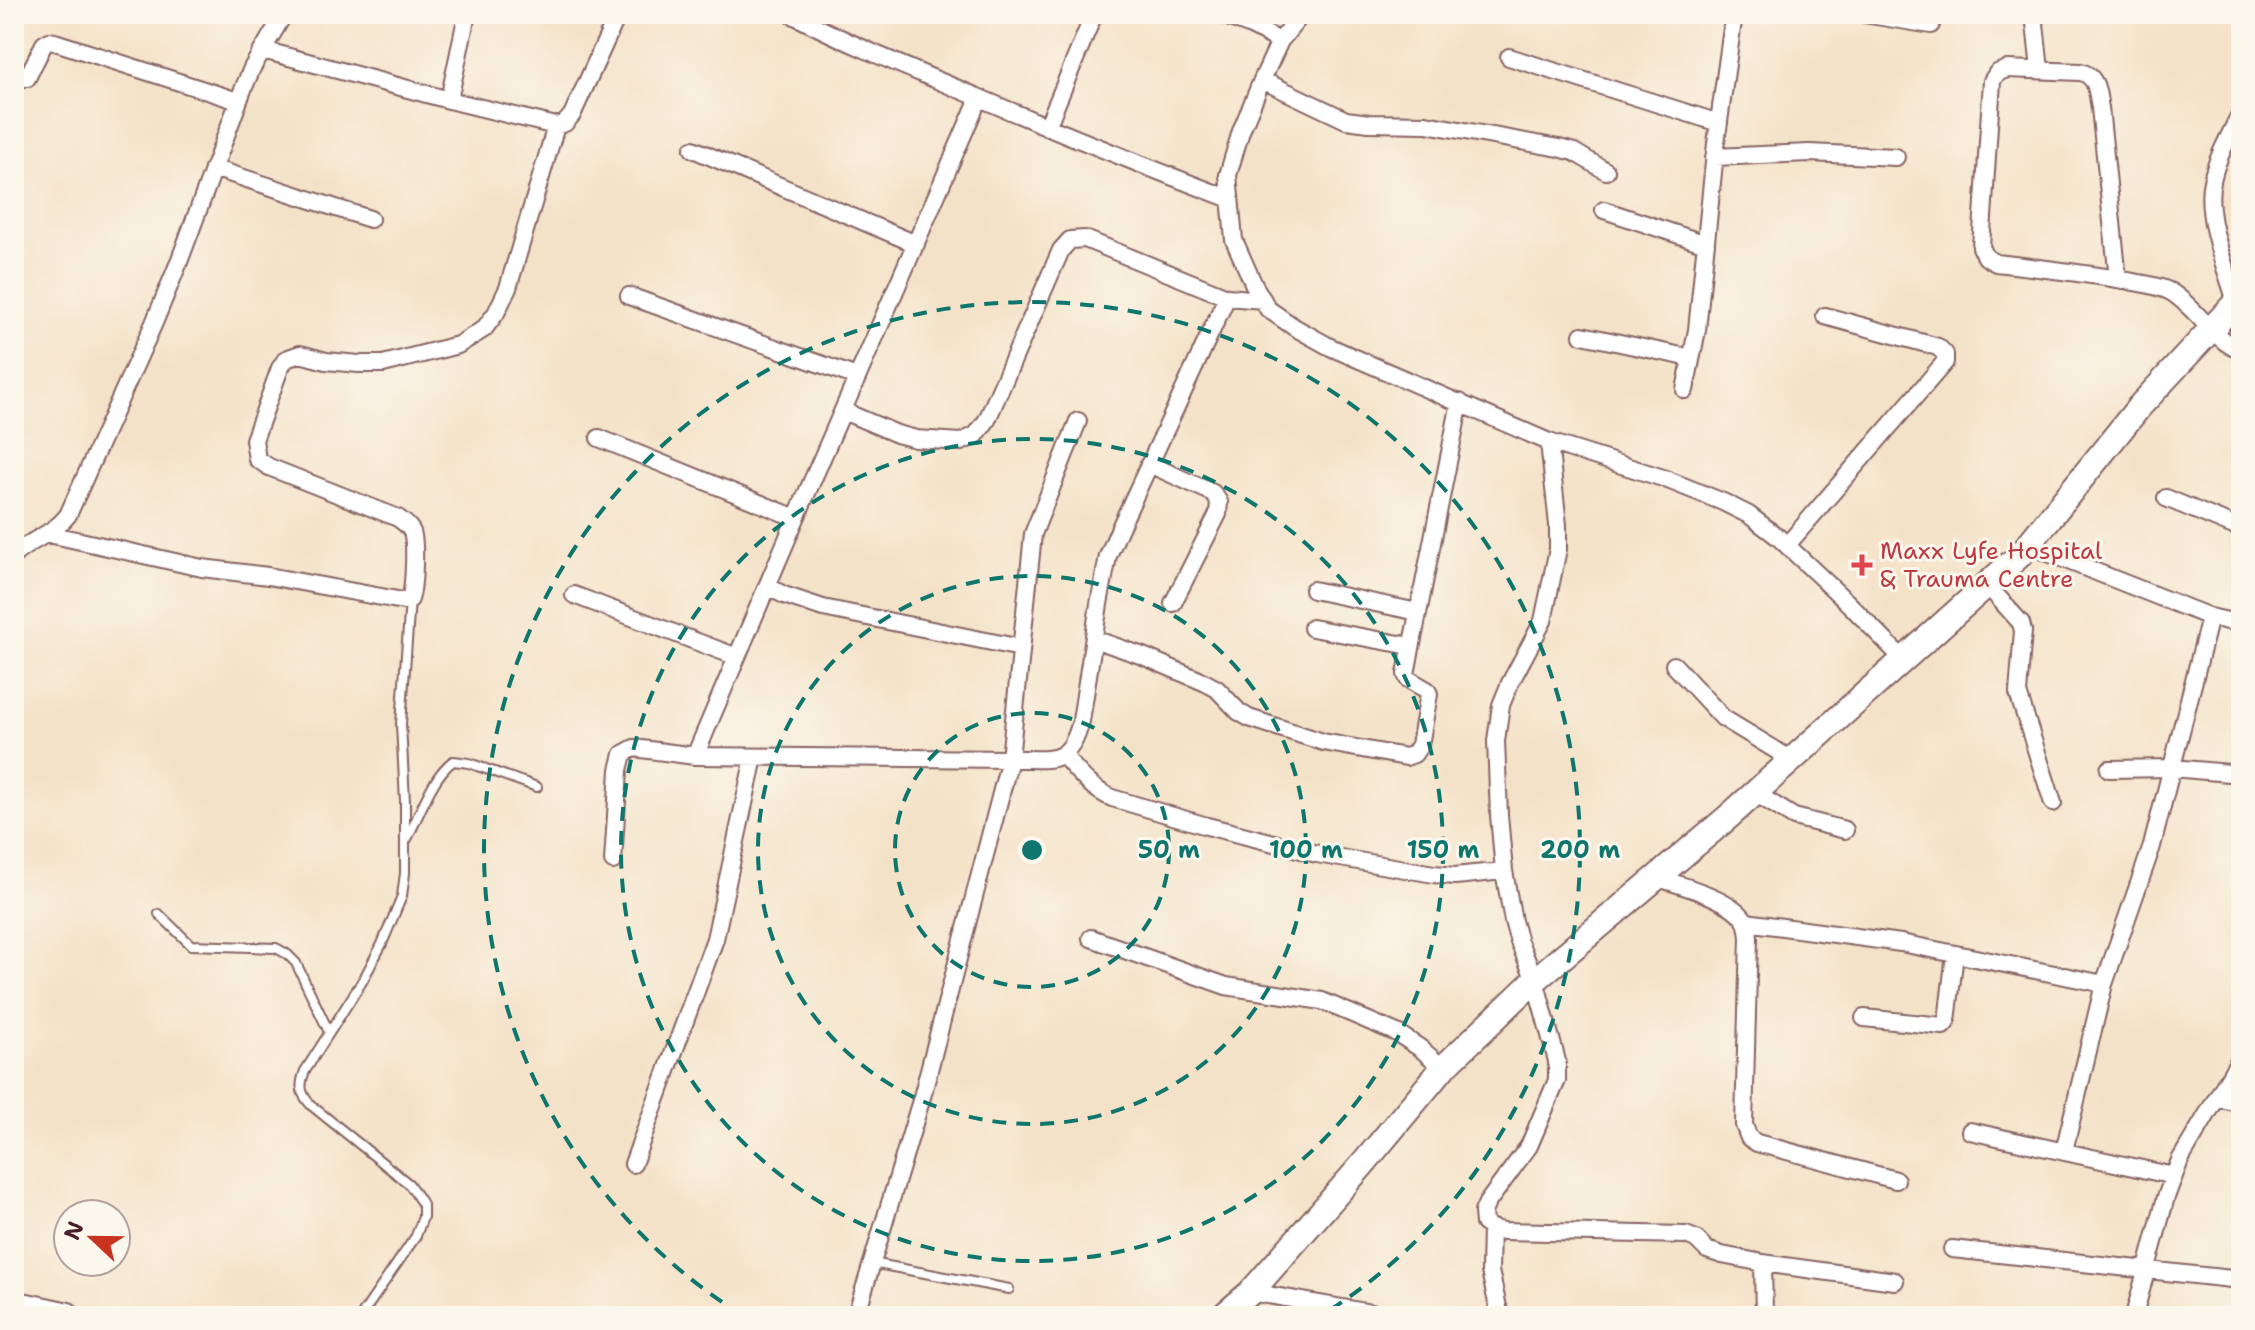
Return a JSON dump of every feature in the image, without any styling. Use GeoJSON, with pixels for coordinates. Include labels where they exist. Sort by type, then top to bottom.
{"type":"FeatureCollection","features":[{"type":"Feature","properties":{"kind":"street"},"geometry":{"type":"LineString","coordinates":[[14,555],[60,526],[68,515],[154,323],[252,68],[284,14]]}},
{"type":"Feature","properties":{"kind":"street"},"geometry":{"type":"LineString","coordinates":[[449,100],[467,14]]}},
{"type":"Feature","properties":{"kind":"street"},"geometry":{"type":"LineString","coordinates":[[263,50],[556,126],[565,123],[572,115],[618,14]]}},
{"type":"Feature","properties":{"kind":"street"},"geometry":{"type":"LineString","coordinates":[[791,14],[849,43],[1047,127],[1230,199]]}},
{"type":"Feature","properties":{"kind":"street"},"geometry":{"type":"LineString","coordinates":[[1047,127],[1094,14]]}},
{"type":"Feature","properties":{"kind":"street"},"geometry":{"type":"LineString","coordinates":[[1220,14],[1280,41]]}},
{"type":"Feature","properties":{"kind":"street"},"geometry":{"type":"LineString","coordinates":[[1302,14],[1280,41],[1262,80],[1241,131],[1228,175],[1234,240],[1268,309],[1330,347],[1549,442],[1663,478],[1749,515],[1787,545],[1903,659]]}},
{"type":"Feature","properties":{"kind":"street"},"geometry":{"type":"LineString","coordinates":[[1685,390],[1697,330],[1714,157],[1734,14]]}},
{"type":"Feature","properties":{"kind":"street"},"geometry":{"type":"LineString","coordinates":[[1864,14],[1931,25]]}},
{"type":"Feature","properties":{"kind":"street"},"geometry":{"type":"LineString","coordinates":[[2034,14],[2040,70]]}},
{"type":"Feature","properties":{"kind":"street"},"geometry":{"type":"LineString","coordinates":[[14,77],[27,78],[44,44],[49,41],[238,101]]}},
{"type":"Feature","properties":{"kind":"street"},"geometry":{"type":"LineString","coordinates":[[1509,57],[1719,123]]}},
{"type":"Feature","properties":{"kind":"street"},"geometry":{"type":"LineString","coordinates":[[2118,279],[2095,80],[2081,72],[2007,69],[1997,73],[1992,81],[1981,247],[1986,257],[1996,263],[2118,279],[2161,288],[2170,292],[2210,330],[2241,351]]}},
{"type":"Feature","properties":{"kind":"street"},"geometry":{"type":"LineString","coordinates":[[1262,80],[1346,120],[1426,124],[1559,148],[1574,152],[1606,171]]}},
{"type":"Feature","properties":{"kind":"street"},"geometry":{"type":"LineString","coordinates":[[695,756],[979,98]]}},
{"type":"Feature","properties":{"kind":"street"},"geometry":{"type":"LineString","coordinates":[[1223,1316],[1251,1292],[1443,1068],[1535,980],[1755,793],[2028,545],[2139,407],[2238,299],[2216,233],[2211,184],[2217,162],[2241,112]]}},
{"type":"Feature","properties":{"kind":"street"},"geometry":{"type":"LineString","coordinates":[[49,534],[202,568],[268,576],[403,601],[410,599],[414,589],[413,534],[407,524],[269,467],[257,459],[254,440],[286,359],[300,354],[326,361],[383,364],[458,345],[484,329],[508,288],[556,126]]}},
{"type":"Feature","properties":{"kind":"street"},"geometry":{"type":"LineString","coordinates":[[693,149],[916,244]]}},
{"type":"Feature","properties":{"kind":"street"},"geometry":{"type":"LineString","coordinates":[[1714,157],[1799,153],[1896,157]]}},
{"type":"Feature","properties":{"kind":"street"},"geometry":{"type":"LineString","coordinates":[[213,168],[370,219]]}},
{"type":"Feature","properties":{"kind":"street"},"geometry":{"type":"LineString","coordinates":[[1604,210],[1706,244]]}},
{"type":"Feature","properties":{"kind":"street"},"geometry":{"type":"LineString","coordinates":[[843,411],[916,439],[961,442],[976,435],[987,420],[1061,250],[1070,240],[1085,239],[1227,297],[1263,300]]}},
{"type":"Feature","properties":{"kind":"street"},"geometry":{"type":"LineString","coordinates":[[629,296],[857,377]]}},
{"type":"Feature","properties":{"kind":"street"},"geometry":{"type":"LineString","coordinates":[[613,861],[619,770],[623,754],[634,748],[695,756],[1010,759],[1059,758],[1070,750],[1077,737],[1108,556],[1227,297]]}},
{"type":"Feature","properties":{"kind":"street"},"geometry":{"type":"LineString","coordinates":[[1787,545],[1945,362],[1945,354],[1938,347],[1825,316]]}},
{"type":"Feature","properties":{"kind":"street"},"geometry":{"type":"LineString","coordinates":[[1582,335],[1691,358]]}},
{"type":"Feature","properties":{"kind":"street"},"geometry":{"type":"LineString","coordinates":[[1094,639],[1206,683],[1249,718],[1323,742],[1406,757],[1414,754],[1420,745],[1429,694],[1408,679],[1406,674],[1460,402]]}},
{"type":"Feature","properties":{"kind":"street"},"geometry":{"type":"LineString","coordinates":[[856,1316],[922,1097],[1010,759],[1033,534],[1078,421]]}},
{"type":"Feature","properties":{"kind":"street"},"geometry":{"type":"LineString","coordinates":[[599,438],[796,518]]}},
{"type":"Feature","properties":{"kind":"street"},"geometry":{"type":"LineString","coordinates":[[1549,442],[1558,549],[1543,621],[1510,683],[1497,722],[1504,871],[1513,921],[1535,980],[1557,1061],[1557,1080],[1529,1146],[1487,1203],[1483,1212],[1484,1223],[1503,1231],[1686,1235],[1696,1239],[1712,1253],[1895,1281]]}},
{"type":"Feature","properties":{"kind":"street"},"geometry":{"type":"LineString","coordinates":[[1149,464],[1213,493],[1219,502],[1218,514],[1173,603]]}},
{"type":"Feature","properties":{"kind":"street"},"geometry":{"type":"LineString","coordinates":[[2166,498],[2241,529]]}},
{"type":"Feature","properties":{"kind":"street"},"geometry":{"type":"LineString","coordinates":[[2028,545],[2210,617],[2241,624]]}},
{"type":"Feature","properties":{"kind":"street"},"geometry":{"type":"LineString","coordinates":[[1987,585],[2021,623],[2018,693],[2053,803]]}},
{"type":"Feature","properties":{"kind":"street"},"geometry":{"type":"LineString","coordinates":[[767,586],[823,608],[1021,648]]}},
{"type":"Feature","properties":{"kind":"street"},"geometry":{"type":"LineString","coordinates":[[1313,590],[1418,612]]}},
{"type":"Feature","properties":{"kind":"street"},"geometry":{"type":"LineString","coordinates":[[574,595],[737,657]]}},
{"type":"Feature","properties":{"kind":"street"},"geometry":{"type":"LineString","coordinates":[[2064,1151],[2104,984],[2152,846],[2210,617]]}},
{"type":"Feature","properties":{"kind":"street"},"geometry":{"type":"LineString","coordinates":[[1312,628],[1411,646]]}},
{"type":"Feature","properties":{"kind":"street"},"geometry":{"type":"LineString","coordinates":[[1674,665],[1723,718],[1792,760]]}},
{"type":"Feature","properties":{"kind":"street"},"geometry":{"type":"LineString","coordinates":[[1063,755],[1100,793],[1207,826],[1317,854],[1434,874],[1455,876],[1504,871]]}},
{"type":"Feature","properties":{"kind":"street"},"geometry":{"type":"LineString","coordinates":[[633,1164],[715,939],[754,757]]}},
{"type":"Feature","properties":{"kind":"street"},"geometry":{"type":"LineString","coordinates":[[2109,769],[2172,768],[2241,774]]}},
{"type":"Feature","properties":{"kind":"street"},"geometry":{"type":"LineString","coordinates":[[1755,793],[1794,817],[1845,830]]}},
{"type":"Feature","properties":{"kind":"street"},"geometry":{"type":"LineString","coordinates":[[1656,877],[1724,902],[1736,909],[1746,922],[1749,937],[1744,1125],[1749,1138],[1757,1143],[1896,1180]]}},
{"type":"Feature","properties":{"kind":"street"},"geometry":{"type":"LineString","coordinates":[[1746,922],[1901,943],[2104,984]]}},
{"type":"Feature","properties":{"kind":"street"},"geometry":{"type":"LineString","coordinates":[[1091,938],[1226,986],[1322,1001],[1397,1033],[1443,1068]]}},
{"type":"Feature","properties":{"kind":"street"},"geometry":{"type":"LineString","coordinates":[[1864,1018],[1943,1026],[1947,1021],[1955,954]]}},
{"type":"Feature","properties":{"kind":"street"},"geometry":{"type":"LineString","coordinates":[[2134,1316],[2180,1160],[2241,1057]]}},
{"type":"Feature","properties":{"kind":"street"},"geometry":{"type":"LineString","coordinates":[[2218,1098],[2241,1104]]}},
{"type":"Feature","properties":{"kind":"street"},"geometry":{"type":"LineString","coordinates":[[1970,1131],[2174,1176]]}},
{"type":"Feature","properties":{"kind":"street"},"geometry":{"type":"LineString","coordinates":[[1491,1228],[1490,1271],[1500,1316]]}},
{"type":"Feature","properties":{"kind":"street"},"geometry":{"type":"LineString","coordinates":[[1952,1249],[2241,1280]]}},
{"type":"Feature","properties":{"kind":"street"},"geometry":{"type":"LineString","coordinates":[[1763,1263],[1764,1316]]}},
{"type":"Feature","properties":{"kind":"street"},"geometry":{"type":"LineString","coordinates":[[1251,1292],[1388,1316]]}},
{"type":"Feature","properties":{"kind":"street"},"geometry":{"type":"LineString","coordinates":[[14,1299],[69,1311]]}},
{"type":"Feature","properties":{"kind":"lane"},"geometry":{"type":"LineString","coordinates":[[361,1316],[416,1236],[423,1217],[423,1205],[409,1184],[303,1097],[300,1085],[305,1071],[363,980],[393,919],[404,885],[401,724],[410,599]]}},
{"type":"Feature","properties":{"kind":"lane"},"geometry":{"type":"LineString","coordinates":[[405,844],[443,769],[453,761],[469,763],[537,787]]}},
{"type":"Feature","properties":{"kind":"lane"},"geometry":{"type":"LineString","coordinates":[[159,914],[191,945],[276,948],[287,954],[296,963],[329,1032]]}},
{"type":"Feature","properties":{"kind":"lane"},"geometry":{"type":"LineString","coordinates":[[872,1263],[1009,1289]]}},
{"type":"Feature","properties":{"kind":"place","name":"Maxx Lyfe Hospital & Trauma Centre"},"geometry":{"type":"Point","coordinates":[1862,565]}}]}
